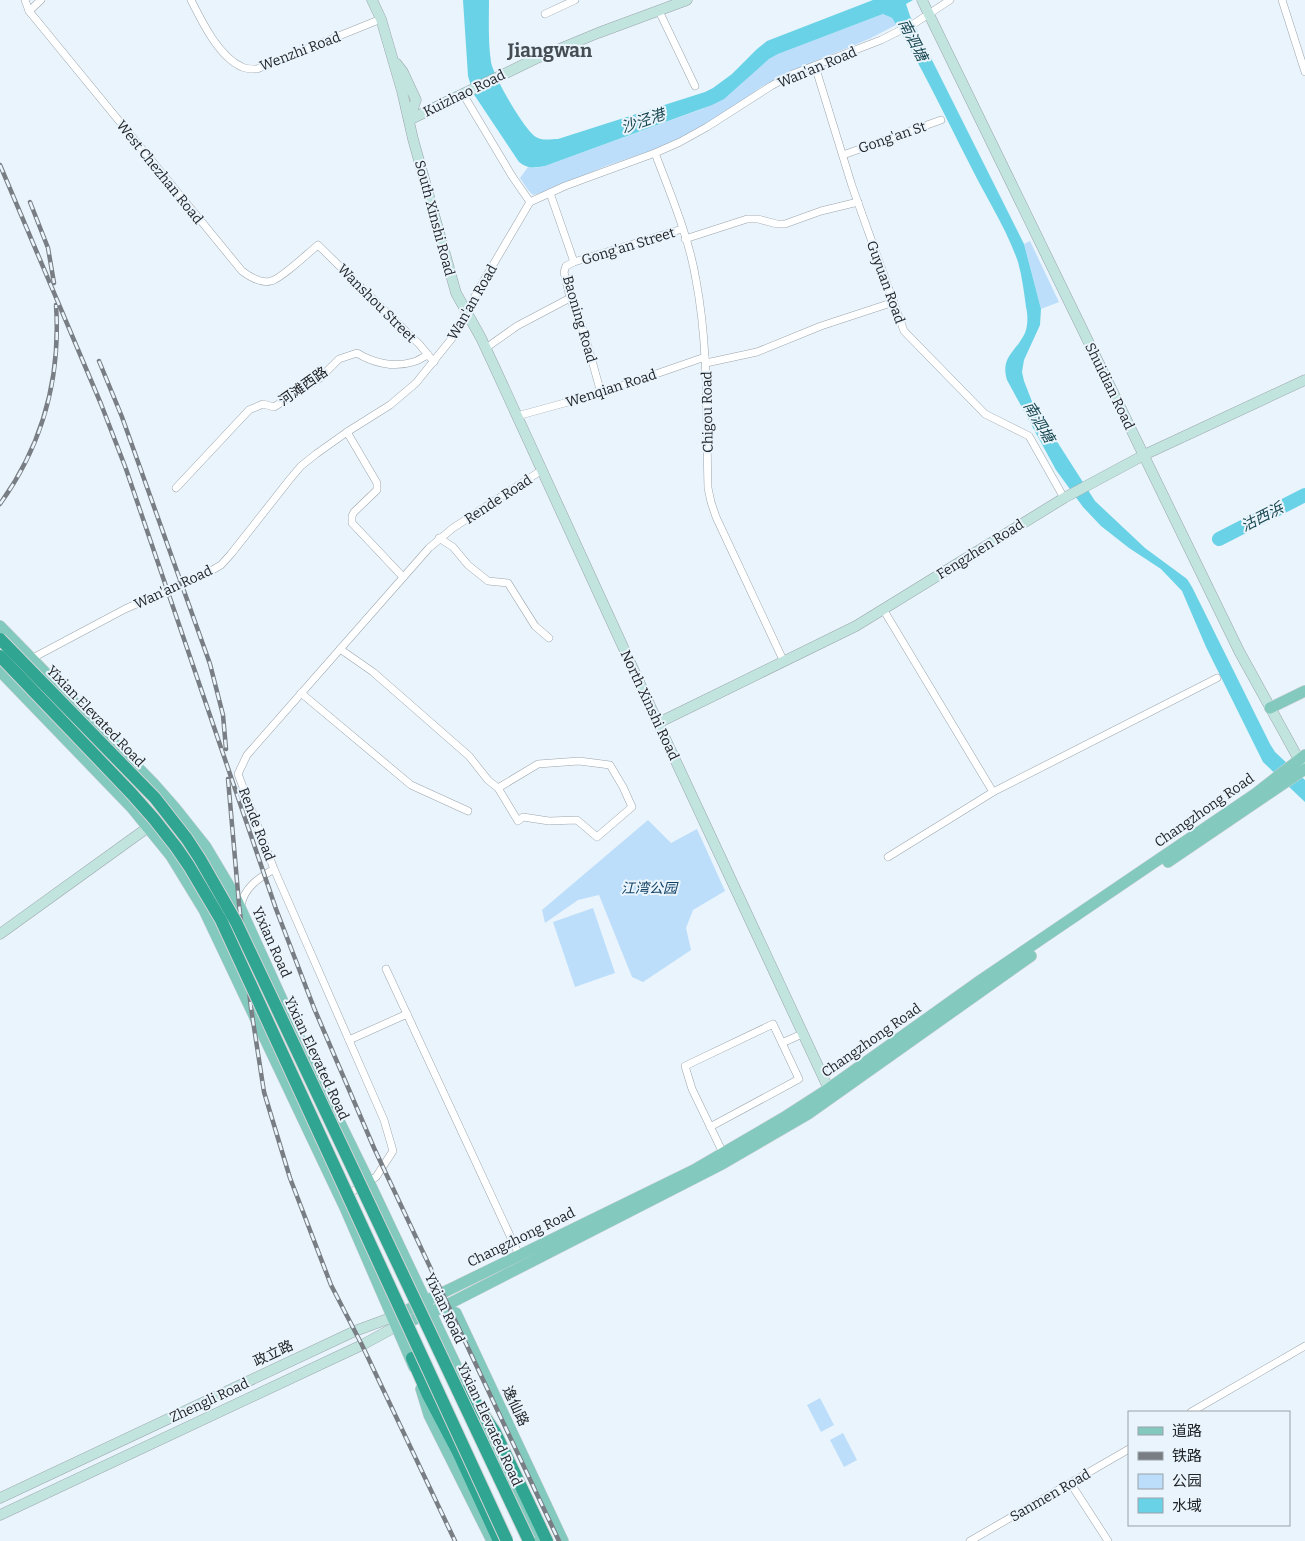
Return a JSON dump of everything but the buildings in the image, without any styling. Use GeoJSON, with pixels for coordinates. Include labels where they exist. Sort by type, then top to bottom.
{"type":"FeatureCollection","features":[{"type":"Feature","properties":{"kind":"highway","name":"Yixian Elevated Road"},"geometry":{"type":"LineString","coordinates":[[0,639],[154,798],[187,839],[214,882],[244,938],[529,1541]]}},
{"type":"Feature","properties":{"kind":"highway","name":"Yixian Elevated Road"},"geometry":{"type":"LineString","coordinates":[[0,656],[143,806],[176,847],[211,902],[507,1541]]}},
{"type":"Feature","properties":{"kind":"highway"},"geometry":{"type":"LineString","coordinates":[[412,1358],[499,1541]]}},
{"type":"Feature","properties":{"kind":"highway"},"geometry":{"type":"LineString","coordinates":[[467,1390],[495,1432],[547,1541]]}},
{"type":"Feature","properties":{"kind":"main road","name":"Yixian Road"},"geometry":{"type":"LineString","coordinates":[[0,626],[175,808],[206,847],[240,908],[314,1070],[539,1541]]}},
{"type":"Feature","properties":{"kind":"main road"},"geometry":{"type":"LineString","coordinates":[[1,673],[148,828],[171,856],[204,910],[340,1198],[412,1358],[429,1415],[492,1541]]}},
{"type":"Feature","properties":{"kind":"main road"},"geometry":{"type":"LineString","coordinates":[[1270,708],[1305,690]]}},
{"type":"Feature","properties":{"kind":"main road","name":"Changzhong Road"},"geometry":{"type":"LineString","coordinates":[[428,1308],[519,1255],[694,1170],[830,1093],[1304,765]]}},
{"type":"Feature","properties":{"kind":"main road","name":"Changzhong Road"},"geometry":{"type":"LineString","coordinates":[[428,1308],[441,1308],[722,1164],[808,1114],[830,1093]]}},
{"type":"Feature","properties":{"kind":"main road","name":"政立路"},"geometry":{"type":"LineString","coordinates":[[395,1322],[428,1308]]}},
{"type":"Feature","properties":{"kind":"main road","name":"逸仙路"},"geometry":{"type":"LineString","coordinates":[[441,1308],[456,1312],[563,1541]]}},
{"type":"Feature","properties":{"kind":"main road"},"geometry":{"type":"LineString","coordinates":[[412,1358],[427,1378],[507,1541]]}},
{"type":"Feature","properties":{"kind":"street","name":"West Chezhan Road"},"geometry":{"type":"LineString","coordinates":[[25,0],[29,11],[242,271],[252,278],[262,281],[274,280],[318,245]]}},
{"type":"Feature","properties":{"kind":"street"},"geometry":{"type":"LineString","coordinates":[[29,11],[42,0]]}},
{"type":"Feature","properties":{"kind":"street","name":"Wenzhi Road"},"geometry":{"type":"LineString","coordinates":[[192,0],[203,24],[227,58],[243,68],[257,70],[381,19]]}},
{"type":"Feature","properties":{"kind":"street","name":"South Xinshi Road"},"geometry":{"type":"LineString","coordinates":[[372,0],[381,19],[393,60],[456,293],[467,313]]}},
{"type":"Feature","properties":{"kind":"street"},"geometry":{"type":"LineString","coordinates":[[545,14],[575,0]]}},
{"type":"Feature","properties":{"kind":"street","name":"Kuizhao Road"},"geometry":{"type":"LineString","coordinates":[[409,120],[536,59],[663,6],[687,0]]}},
{"type":"Feature","properties":{"kind":"street","name":"Shuidian Road"},"geometry":{"type":"LineString","coordinates":[[922,0],[1239,651],[1304,765]]}},
{"type":"Feature","properties":{"kind":"street","name":"Wan'an Road"},"geometry":{"type":"LineString","coordinates":[[1,673],[32,659],[155,594],[209,572],[221,565],[244,539],[301,466],[347,432],[390,405],[416,383],[434,362],[453,337],[530,202],[565,186],[655,153],[694,135],[793,74],[895,34],[950,0]]}},
{"type":"Feature","properties":{"kind":"street"},"geometry":{"type":"LineString","coordinates":[[1282,0],[1305,72]]}},
{"type":"Feature","properties":{"kind":"street"},"geometry":{"type":"LineString","coordinates":[[663,6],[695,86]]}},
{"type":"Feature","properties":{"kind":"street","name":"Guyuan Road"},"geometry":{"type":"LineString","coordinates":[[815,66],[858,202],[904,331],[985,414],[1029,436],[1067,497]]}},
{"type":"Feature","properties":{"kind":"street"},"geometry":{"type":"LineString","coordinates":[[467,92],[512,176],[530,202]]}},
{"type":"Feature","properties":{"kind":"street","name":"Gong'an St"},"geometry":{"type":"LineString","coordinates":[[843,154],[941,120]]}},
{"type":"Feature","properties":{"kind":"street","name":"Chigou Road"},"geometry":{"type":"LineString","coordinates":[[655,153],[685,239],[696,278],[705,360],[708,488],[711,502],[784,662]]}},
{"type":"Feature","properties":{"kind":"street","name":"Baoning Road"},"geometry":{"type":"LineString","coordinates":[[550,193],[574,262],[566,266],[564,272],[570,298],[584,332],[601,393]]}},
{"type":"Feature","properties":{"kind":"street","name":"Gong'an Street"},"geometry":{"type":"LineString","coordinates":[[685,239],[746,219],[758,219],[785,224],[821,211],[858,202]]}},
{"type":"Feature","properties":{"kind":"street","name":"Gong'an Street"},"geometry":{"type":"LineString","coordinates":[[574,262],[682,230]]}},
{"type":"Feature","properties":{"kind":"street","name":"Wanshou Street"},"geometry":{"type":"LineString","coordinates":[[318,245],[434,362]]}},
{"type":"Feature","properties":{"kind":"street"},"geometry":{"type":"LineString","coordinates":[[486,348],[517,326],[570,298]]}},
{"type":"Feature","properties":{"kind":"street","name":"Wenqian Road"},"geometry":{"type":"LineString","coordinates":[[516,416],[601,393],[705,360],[757,352],[821,326],[894,302]]}},
{"type":"Feature","properties":{"kind":"street","name":"North Xinshi Road"},"geometry":{"type":"LineString","coordinates":[[467,313],[486,348],[830,1093]]}},
{"type":"Feature","properties":{"kind":"street","name":"河滩西路"},"geometry":{"type":"LineString","coordinates":[[176,488],[249,410],[263,404],[274,407],[320,378],[339,359],[357,353],[368,360],[393,365],[413,362],[428,355]]}},
{"type":"Feature","properties":{"kind":"street","name":"Fengzhen Road"},"geometry":{"type":"LineString","coordinates":[[658,724],[856,626],[1067,497],[1144,455],[1305,380]]}},
{"type":"Feature","properties":{"kind":"street"},"geometry":{"type":"LineString","coordinates":[[347,432],[378,486],[377,490],[354,512],[352,523],[403,577]]}},
{"type":"Feature","properties":{"kind":"street","name":"Rende Road"},"geometry":{"type":"LineString","coordinates":[[340,1198],[376,1177],[393,1151],[384,1120],[274,869],[238,774],[247,756],[439,538],[542,470]]}},
{"type":"Feature","properties":{"kind":"street"},"geometry":{"type":"LineString","coordinates":[[439,538],[453,547],[468,565],[488,581],[508,583],[535,626],[549,638]]}},
{"type":"Feature","properties":{"kind":"street"},"geometry":{"type":"LineString","coordinates":[[883,609],[993,792]]}},
{"type":"Feature","properties":{"kind":"street"},"geometry":{"type":"LineString","coordinates":[[340,649],[388,684],[469,756],[488,780],[498,788],[518,821],[523,817],[549,821],[577,820],[597,837],[632,807],[610,765],[579,761],[538,764],[498,788]]}},
{"type":"Feature","properties":{"kind":"street"},"geometry":{"type":"LineString","coordinates":[[888,857],[993,792],[1217,678]]}},
{"type":"Feature","properties":{"kind":"street"},"geometry":{"type":"LineString","coordinates":[[301,693],[412,785],[468,811]]}},
{"type":"Feature","properties":{"kind":"street"},"geometry":{"type":"LineString","coordinates":[[0,934],[175,808]]}},
{"type":"Feature","properties":{"kind":"street"},"geometry":{"type":"LineString","coordinates":[[240,908],[244,894],[250,885],[274,869]]}},
{"type":"Feature","properties":{"kind":"street"},"geometry":{"type":"LineString","coordinates":[[386,969],[519,1255]]}},
{"type":"Feature","properties":{"kind":"street"},"geometry":{"type":"LineString","coordinates":[[349,1040],[407,1014]]}},
{"type":"Feature","properties":{"kind":"street"},"geometry":{"type":"LineString","coordinates":[[710,1127],[799,1079],[773,1024],[685,1066],[692,1089],[710,1127],[723,1153]]}},
{"type":"Feature","properties":{"kind":"street"},"geometry":{"type":"LineString","coordinates":[[782,1043],[802,1034]]}},
{"type":"Feature","properties":{"kind":"street","name":"政立路"},"geometry":{"type":"LineString","coordinates":[[0,1498],[355,1331],[395,1322]]}},
{"type":"Feature","properties":{"kind":"street","name":"Zhengli Road"},"geometry":{"type":"LineString","coordinates":[[0,1515],[353,1349],[395,1322]]}},
{"type":"Feature","properties":{"kind":"street"},"geometry":{"type":"LineString","coordinates":[[1193,1411],[1305,1346]]}},
{"type":"Feature","properties":{"kind":"street","name":"Sanmen Road"},"geometry":{"type":"LineString","coordinates":[[970,1541],[1128,1450]]}},
{"type":"Feature","properties":{"kind":"street"},"geometry":{"type":"LineString","coordinates":[[1070,1484],[1108,1541]]}},
{"type":"Feature","properties":{"kind":"green space"},"geometry":{"type":"Polygon","coordinates":[[[883,14],[892,18],[896,25],[869,39],[803,66],[761,87],[722,115],[685,137],[533,195],[520,178],[528,167],[545,166],[702,109],[724,98],[769,59],[778,54],[883,14]]]}},
{"type":"Feature","properties":{"kind":"green space"},"geometry":{"type":"Polygon","coordinates":[[[1030,241],[1059,302],[1041,309],[1024,244],[1030,241]]]}},
{"type":"Feature","properties":{"kind":"green space","name":"江湾公园"},"geometry":{"type":"Polygon","coordinates":[[[648,820],[671,843],[697,829],[725,891],[693,910],[686,928],[691,950],[643,982],[632,977],[599,895],[578,900],[545,923],[542,910],[648,820]]]}},
{"type":"Feature","properties":{"kind":"green space"},"geometry":{"type":"Polygon","coordinates":[[[593,908],[615,973],[575,987],[553,922],[593,908]]]}},
{"type":"Feature","properties":{"kind":"green space"},"geometry":{"type":"Polygon","coordinates":[[[820,1398],[834,1425],[821,1432],[807,1405],[820,1398]]]}},
{"type":"Feature","properties":{"kind":"green space"},"geometry":{"type":"Polygon","coordinates":[[[843,1433],[857,1460],[844,1467],[830,1440],[843,1433]]]}},
{"type":"Feature","properties":{"kind":"water"},"geometry":{"type":"Polygon","coordinates":[[[463,0],[489,0],[489,47],[493,69],[524,124],[536,137],[547,140],[558,139],[705,92],[732,74],[767,41],[873,0],[913,0],[906,4],[910,16],[1024,244],[1041,309],[1040,325],[1024,360],[1022,372],[1033,404],[1095,501],[1145,548],[1187,579],[1270,744],[1275,752],[1305,780],[1305,802],[1263,762],[1206,647],[1182,591],[1161,569],[1129,548],[1101,526],[1083,507],[1056,470],[1007,380],[1005,372],[1007,360],[1025,333],[1027,323],[1024,290],[1018,262],[1001,224],[923,72],[892,18],[883,14],[778,54],[769,59],[724,99],[712,105],[545,166],[531,167],[519,162],[473,93],[468,76],[463,0]]]}},
{"type":"Feature","properties":{"kind":"waterway","name":"沽西浜"},"geometry":{"type":"LineString","coordinates":[[1219,539],[1305,495]]}},
{"type":"Feature","properties":{"kind":"railway"},"geometry":{"type":"LineString","coordinates":[[0,165],[101,404],[126,469],[276,909],[314,1008],[374,1148],[559,1541]]}},
{"type":"Feature","properties":{"kind":"railway"},"geometry":{"type":"LineString","coordinates":[[30,202],[48,248],[54,283]]}},
{"type":"Feature","properties":{"kind":"railway"},"geometry":{"type":"LineString","coordinates":[[0,504],[28,458],[46,410],[52,385],[55,359],[56,305]]}},
{"type":"Feature","properties":{"kind":"railway"},"geometry":{"type":"LineString","coordinates":[[99,361],[122,417],[210,664],[223,715],[226,749]]}},
{"type":"Feature","properties":{"kind":"railway"},"geometry":{"type":"LineString","coordinates":[[228,779],[239,904],[251,1008],[264,1092],[290,1178],[331,1285],[362,1345],[455,1541]]}},
{"type":"Feature","properties":{"kind":"district","name":"Jiangwan"},"geometry":{"type":"Point","coordinates":[550,50]}},
{"type":"Feature","properties":{"kind":"water label","name":"南泗塘"},"geometry":{"type":"Point","coordinates":[913,40]}},
{"type":"Feature","properties":{"kind":"water label","name":"沙泾港"},"geometry":{"type":"Point","coordinates":[643,121]}},
{"type":"Feature","properties":{"kind":"water label","name":"南泗塘"},"geometry":{"type":"Point","coordinates":[1039,422]}}]}
